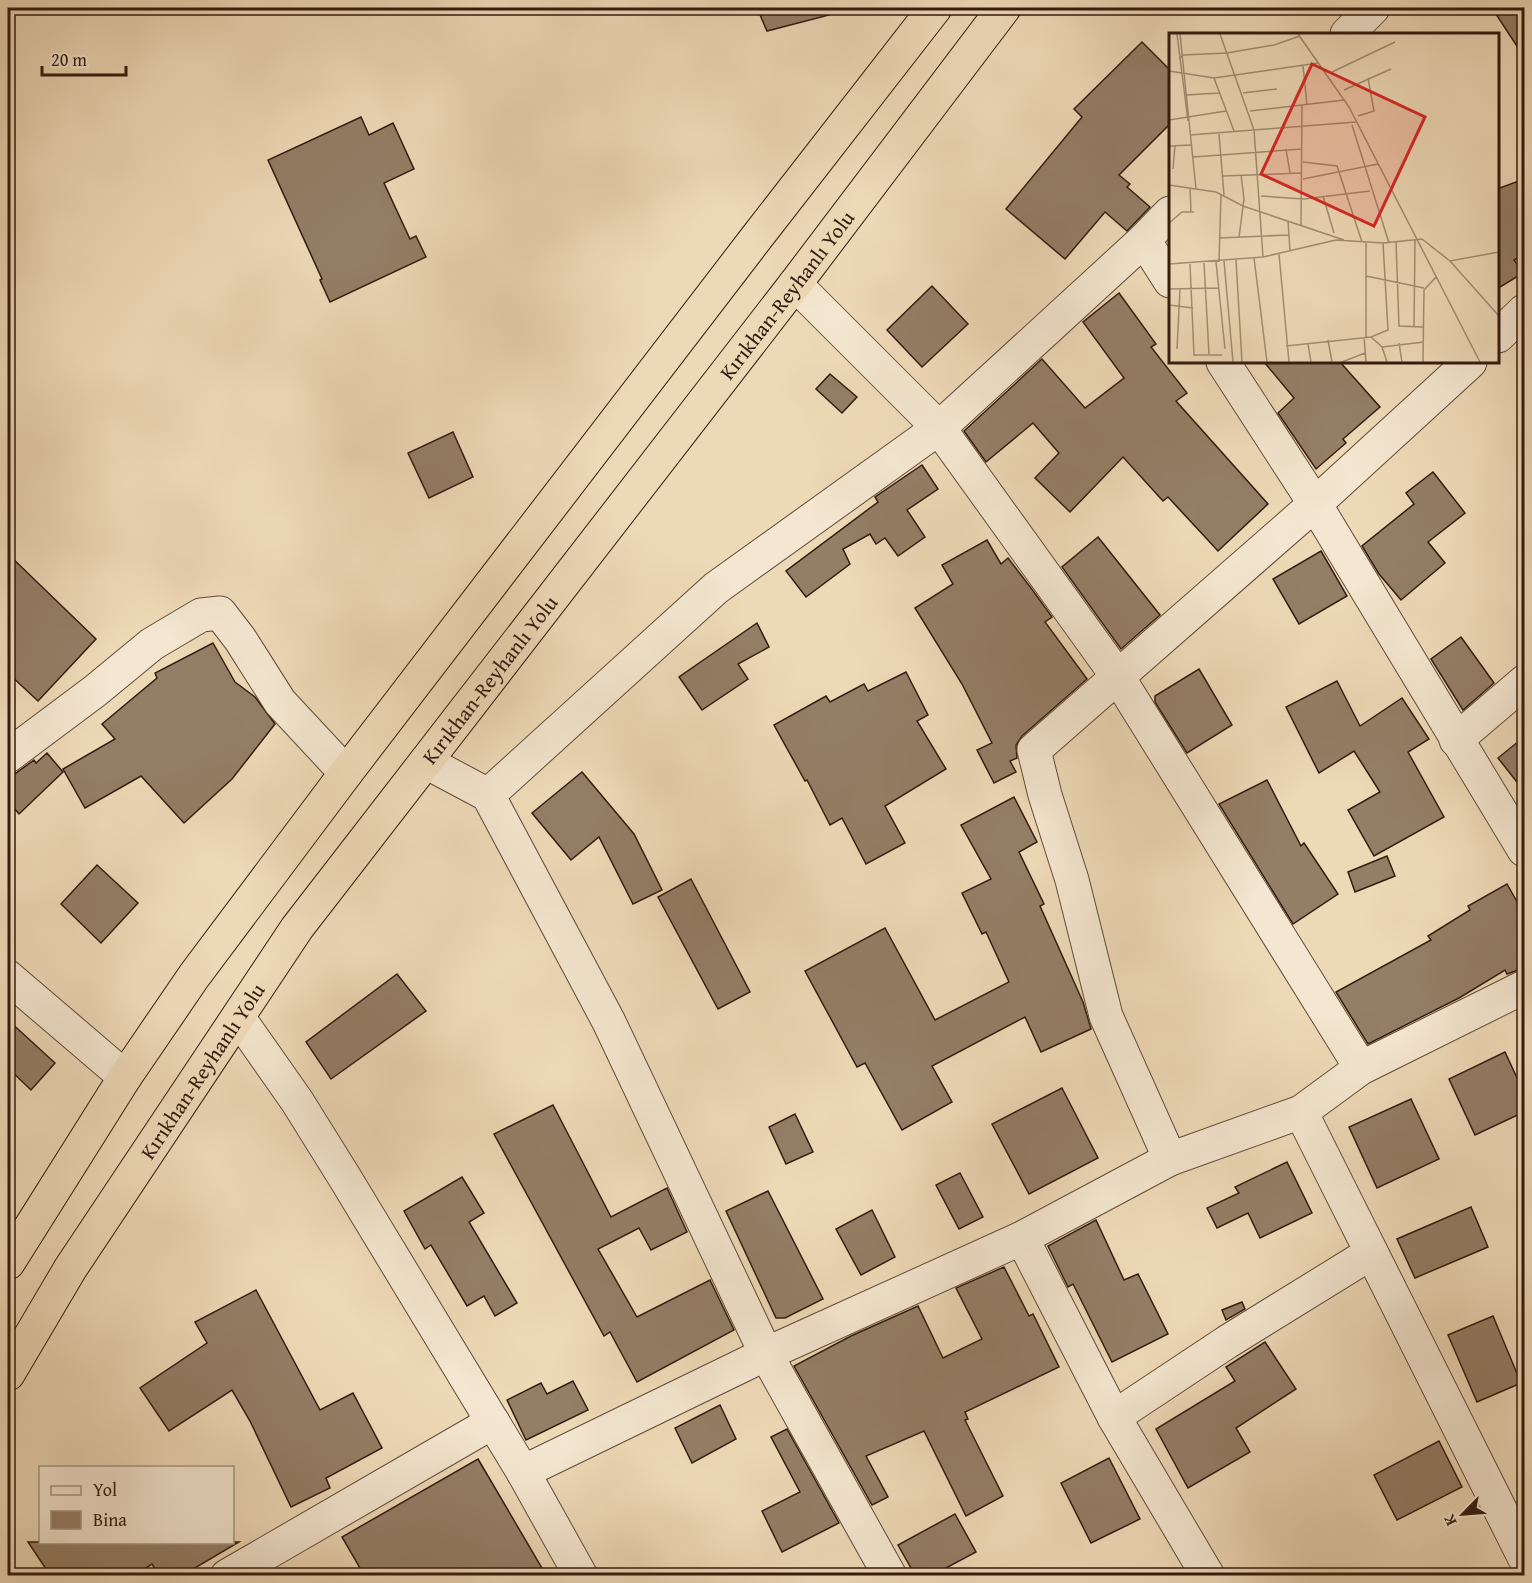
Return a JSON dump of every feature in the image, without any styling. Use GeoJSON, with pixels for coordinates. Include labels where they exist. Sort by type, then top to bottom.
{"type":"FeatureCollection","features":[{"type":"Feature","properties":{"kind":"highway"},"geometry":{"type":"LineString","coordinates":[[8,1263],[125,1077],[194,976],[346,773],[935,8]]}},
{"type":"Feature","properties":{"kind":"highway","name":"Kırıkhan-Reyhanlı Yolu"},"geometry":{"type":"LineString","coordinates":[[8,1374],[70,1269],[297,928],[795,284],[1004,8]]}},
{"type":"Feature","properties":{"kind":"street"},"geometry":{"type":"LineString","coordinates":[[1348,33],[1373,8]]}},
{"type":"Feature","properties":{"kind":"street"},"geometry":{"type":"LineString","coordinates":[[488,795],[716,588],[939,428],[1144,240],[1169,214]]}},
{"type":"Feature","properties":{"kind":"street"},"geometry":{"type":"LineString","coordinates":[[1144,240],[1169,279]]}},
{"type":"Feature","properties":{"kind":"street"},"geometry":{"type":"LineString","coordinates":[[795,284],[939,428],[1118,678],[1361,1068]]}},
{"type":"Feature","properties":{"kind":"street"},"geometry":{"type":"LineString","coordinates":[[1499,334],[1524,311]]}},
{"type":"Feature","properties":{"kind":"street"},"geometry":{"type":"LineString","coordinates":[[1224,363],[1315,504],[1524,850]]}},
{"type":"Feature","properties":{"kind":"street"},"geometry":{"type":"LineString","coordinates":[[1170,1160],[1106,1016],[1072,880],[1045,795],[1034,750],[1315,504],[1469,363]]}},
{"type":"Feature","properties":{"kind":"street"},"geometry":{"type":"LineString","coordinates":[[8,756],[152,644],[201,615],[220,613],[240,639],[280,702],[346,773]]}},
{"type":"Feature","properties":{"kind":"street"},"geometry":{"type":"LineString","coordinates":[[1456,740],[1524,682]]}},
{"type":"Feature","properties":{"kind":"street"},"geometry":{"type":"LineString","coordinates":[[426,762],[488,795],[609,1022],[766,1354],[890,1575]]}},
{"type":"Feature","properties":{"kind":"street"},"geometry":{"type":"LineString","coordinates":[[8,977],[125,1077]]}},
{"type":"Feature","properties":{"kind":"street"},"geometry":{"type":"LineString","coordinates":[[523,1472],[766,1354],[1022,1238],[1170,1160],[1301,1112],[1361,1068],[1524,987]]}},
{"type":"Feature","properties":{"kind":"street"},"geometry":{"type":"LineString","coordinates":[[238,1017],[309,1120],[523,1472],[581,1575]]}},
{"type":"Feature","properties":{"kind":"street"},"geometry":{"type":"LineString","coordinates":[[1301,1112],[1524,1557]]}},
{"type":"Feature","properties":{"kind":"street"},"geometry":{"type":"LineString","coordinates":[[1022,1238],[1114,1417],[1208,1575]]}},
{"type":"Feature","properties":{"kind":"street"},"geometry":{"type":"LineString","coordinates":[[1114,1417],[1227,1342],[1371,1253]]}},
{"type":"Feature","properties":{"kind":"street"},"geometry":{"type":"LineString","coordinates":[[227,1575],[493,1422]]}},
{"type":"Feature","properties":{"kind":"building"},"geometry":{"type":"Polygon","coordinates":[[[757,8],[828,8],[829,15],[767,31],[757,8]]]}},
{"type":"Feature","properties":{"kind":"building"},"geometry":{"type":"Polygon","coordinates":[[[1492,8],[1524,8],[1524,57],[1492,8]]]}},
{"type":"Feature","properties":{"kind":"building"},"geometry":{"type":"Polygon","coordinates":[[[1142,42],[1169,69],[1169,125],[1119,175],[1130,184],[1127,187],[1150,207],[1127,231],[1105,212],[1065,259],[1006,209],[1082,117],[1074,109],[1142,42]]]}},
{"type":"Feature","properties":{"kind":"building"},"geometry":{"type":"Polygon","coordinates":[[[361,117],[369,135],[393,123],[414,169],[384,183],[410,239],[416,236],[426,257],[330,302],[320,280],[322,279],[268,160],[361,117]]]}},
{"type":"Feature","properties":{"kind":"building"},"geometry":{"type":"Polygon","coordinates":[[[1524,179],[1524,254],[1514,260],[1523,273],[1499,288],[1499,188],[1524,179]]]}},
{"type":"Feature","properties":{"kind":"building"},"geometry":{"type":"Polygon","coordinates":[[[932,286],[968,324],[922,367],[887,330],[932,286]]]}},
{"type":"Feature","properties":{"kind":"building"},"geometry":{"type":"Polygon","coordinates":[[[1119,293],[1156,344],[1151,347],[1187,393],[1176,401],[1268,504],[1218,551],[1168,497],[1163,501],[1123,457],[1070,512],[1035,478],[1059,453],[1033,423],[986,462],[964,431],[1042,359],[1085,408],[1124,378],[1083,322],[1119,293]]]}},
{"type":"Feature","properties":{"kind":"building"},"geometry":{"type":"Polygon","coordinates":[[[1265,363],[1341,363],[1380,407],[1343,439],[1346,443],[1316,469],[1278,413],[1294,398],[1265,363]]]}},
{"type":"Feature","properties":{"kind":"building"},"geometry":{"type":"Polygon","coordinates":[[[830,374],[857,397],[842,413],[816,389],[830,374]]]}},
{"type":"Feature","properties":{"kind":"building"},"geometry":{"type":"Polygon","coordinates":[[[453,432],[473,477],[429,498],[408,453],[453,432]]]}},
{"type":"Feature","properties":{"kind":"building"},"geometry":{"type":"Polygon","coordinates":[[[922,465],[938,489],[907,510],[925,537],[898,556],[885,538],[876,544],[870,534],[843,549],[850,564],[806,597],[786,571],[878,502],[875,497],[922,465]]]}},
{"type":"Feature","properties":{"kind":"building"},"geometry":{"type":"Polygon","coordinates":[[[1433,472],[1465,513],[1428,542],[1445,563],[1401,600],[1379,574],[1362,546],[1414,504],[1406,493],[1433,472]]]}},
{"type":"Feature","properties":{"kind":"building"},"geometry":{"type":"Polygon","coordinates":[[[1098,537],[1160,615],[1121,649],[1062,567],[1098,537]]]}},
{"type":"Feature","properties":{"kind":"building"},"geometry":{"type":"Polygon","coordinates":[[[987,540],[1001,564],[1008,558],[1052,617],[1045,622],[1087,679],[1022,736],[1016,745],[1017,758],[1010,761],[1016,772],[994,783],[977,750],[992,743],[962,684],[915,608],[953,584],[942,565],[987,540]]]}},
{"type":"Feature","properties":{"kind":"building"},"geometry":{"type":"Polygon","coordinates":[[[1321,551],[1347,596],[1299,624],[1273,579],[1321,551]]]}},
{"type":"Feature","properties":{"kind":"building"},"geometry":{"type":"Polygon","coordinates":[[[8,554],[96,639],[38,701],[8,673],[8,554]]]}},
{"type":"Feature","properties":{"kind":"building"},"geometry":{"type":"Polygon","coordinates":[[[757,623],[769,647],[738,664],[748,679],[702,710],[679,677],[757,623]]]}},
{"type":"Feature","properties":{"kind":"building"},"geometry":{"type":"Polygon","coordinates":[[[1461,637],[1494,683],[1463,710],[1431,659],[1461,637]]]}},
{"type":"Feature","properties":{"kind":"building"},"geometry":{"type":"Polygon","coordinates":[[[213,643],[235,682],[255,697],[275,724],[232,779],[184,823],[141,776],[85,808],[63,769],[115,739],[102,724],[157,678],[155,673],[213,643]]]}},
{"type":"Feature","properties":{"kind":"building"},"geometry":{"type":"Polygon","coordinates":[[[1199,669],[1232,725],[1187,753],[1155,702],[1155,696],[1199,669]]]}},
{"type":"Feature","properties":{"kind":"building"},"geometry":{"type":"Polygon","coordinates":[[[906,672],[928,715],[917,721],[946,769],[885,806],[905,843],[866,864],[842,818],[830,825],[807,780],[805,781],[774,725],[826,696],[830,702],[864,684],[868,691],[906,672]]]}},
{"type":"Feature","properties":{"kind":"building"},"geometry":{"type":"Polygon","coordinates":[[[1337,681],[1360,726],[1402,698],[1429,739],[1408,752],[1444,817],[1374,856],[1348,810],[1380,792],[1354,751],[1319,773],[1286,707],[1337,681]]]}},
{"type":"Feature","properties":{"kind":"building"},"geometry":{"type":"Polygon","coordinates":[[[1524,737],[1524,791],[1498,758],[1524,737]]]}},
{"type":"Feature","properties":{"kind":"building"},"geometry":{"type":"Polygon","coordinates":[[[47,753],[63,772],[19,814],[8,801],[8,779],[34,760],[36,763],[47,753]]]}},
{"type":"Feature","properties":{"kind":"building"},"geometry":{"type":"Polygon","coordinates":[[[582,772],[634,834],[662,890],[633,904],[599,837],[571,860],[532,813],[582,772]]]}},
{"type":"Feature","properties":{"kind":"building"},"geometry":{"type":"Polygon","coordinates":[[[1267,780],[1301,846],[1304,843],[1338,894],[1293,924],[1219,804],[1267,780]]]}},
{"type":"Feature","properties":{"kind":"building"},"geometry":{"type":"Polygon","coordinates":[[[1014,797],[1037,842],[1019,852],[1044,904],[1040,906],[1083,1002],[1091,1029],[1041,1052],[1025,1017],[932,1066],[952,1102],[902,1130],[865,1063],[857,1067],[805,971],[885,928],[935,1020],[1009,982],[986,932],[982,934],[962,893],[991,879],[961,825],[1014,797]]]}},
{"type":"Feature","properties":{"kind":"building"},"geometry":{"type":"Polygon","coordinates":[[[1387,856],[1395,876],[1355,892],[1348,872],[1387,856]]]}},
{"type":"Feature","properties":{"kind":"building"},"geometry":{"type":"Polygon","coordinates":[[[97,865],[138,903],[101,943],[61,904],[97,865]]]}},
{"type":"Feature","properties":{"kind":"building"},"geometry":{"type":"Polygon","coordinates":[[[691,879],[750,992],[718,1009],[658,897],[691,879]]]}},
{"type":"Feature","properties":{"kind":"building"},"geometry":{"type":"Polygon","coordinates":[[[1507,884],[1524,914],[1524,968],[1507,974],[1505,970],[1459,998],[1368,1044],[1336,992],[1431,940],[1428,936],[1470,910],[1468,906],[1507,884]]]}},
{"type":"Feature","properties":{"kind":"building"},"geometry":{"type":"Polygon","coordinates":[[[397,974],[426,1011],[331,1079],[306,1042],[397,974]]]}},
{"type":"Feature","properties":{"kind":"building"},"geometry":{"type":"Polygon","coordinates":[[[8,1020],[55,1063],[31,1090],[8,1068],[8,1020]]]}},
{"type":"Feature","properties":{"kind":"building"},"geometry":{"type":"Polygon","coordinates":[[[1505,1052],[1524,1093],[1524,1112],[1475,1135],[1449,1079],[1505,1052]]]}},
{"type":"Feature","properties":{"kind":"building"},"geometry":{"type":"Polygon","coordinates":[[[1062,1088],[1098,1158],[1029,1194],[992,1124],[1062,1088]]]}},
{"type":"Feature","properties":{"kind":"building"},"geometry":{"type":"Polygon","coordinates":[[[1411,1099],[1439,1159],[1377,1188],[1349,1127],[1411,1099]]]}},
{"type":"Feature","properties":{"kind":"building"},"geometry":{"type":"Polygon","coordinates":[[[553,1105],[611,1217],[667,1188],[687,1232],[651,1250],[639,1228],[598,1249],[637,1317],[710,1280],[734,1330],[637,1382],[610,1332],[604,1336],[494,1134],[553,1105]]]}},
{"type":"Feature","properties":{"kind":"building"},"geometry":{"type":"Polygon","coordinates":[[[795,1114],[813,1152],[786,1164],[769,1127],[795,1114]]]}},
{"type":"Feature","properties":{"kind":"building"},"geometry":{"type":"Polygon","coordinates":[[[1287,1162],[1312,1213],[1260,1238],[1248,1213],[1217,1228],[1207,1208],[1239,1193],[1235,1187],[1287,1162]]]}},
{"type":"Feature","properties":{"kind":"building"},"geometry":{"type":"Polygon","coordinates":[[[960,1173],[983,1217],[959,1229],[936,1185],[960,1173]]]}},
{"type":"Feature","properties":{"kind":"building"},"geometry":{"type":"Polygon","coordinates":[[[462,1177],[484,1213],[469,1222],[517,1303],[495,1316],[484,1296],[467,1306],[431,1245],[425,1249],[404,1211],[462,1177]]]}},
{"type":"Feature","properties":{"kind":"building"},"geometry":{"type":"Polygon","coordinates":[[[768,1191],[823,1299],[785,1318],[776,1318],[726,1211],[768,1191]]]}},
{"type":"Feature","properties":{"kind":"building"},"geometry":{"type":"Polygon","coordinates":[[[1471,1207],[1488,1247],[1415,1278],[1397,1239],[1471,1207]]]}},
{"type":"Feature","properties":{"kind":"building"},"geometry":{"type":"Polygon","coordinates":[[[872,1210],[895,1257],[861,1275],[836,1229],[872,1210]]]}},
{"type":"Feature","properties":{"kind":"building"},"geometry":{"type":"Polygon","coordinates":[[[1096,1220],[1124,1280],[1138,1274],[1168,1334],[1112,1362],[1073,1284],[1068,1287],[1048,1246],[1096,1220]]]}},
{"type":"Feature","properties":{"kind":"building"},"geometry":{"type":"Polygon","coordinates":[[[1004,1267],[1029,1316],[1033,1314],[1059,1367],[965,1412],[968,1419],[965,1420],[1003,1496],[966,1516],[924,1431],[866,1456],[888,1497],[872,1505],[794,1366],[851,1336],[918,1306],[943,1358],[982,1339],[956,1288],[1004,1267]]]}},
{"type":"Feature","properties":{"kind":"building"},"geometry":{"type":"Polygon","coordinates":[[[256,1290],[320,1410],[353,1393],[382,1448],[326,1478],[330,1488],[291,1507],[250,1421],[232,1390],[169,1431],[140,1388],[207,1343],[195,1322],[256,1290]]]}},
{"type":"Feature","properties":{"kind":"building"},"geometry":{"type":"Polygon","coordinates":[[[1242,1302],[1245,1309],[1226,1320],[1222,1310],[1242,1302]]]}},
{"type":"Feature","properties":{"kind":"building"},"geometry":{"type":"Polygon","coordinates":[[[1493,1316],[1521,1383],[1477,1402],[1448,1335],[1493,1316]]]}},
{"type":"Feature","properties":{"kind":"building"},"geometry":{"type":"Polygon","coordinates":[[[1265,1342],[1296,1389],[1236,1428],[1250,1452],[1188,1488],[1156,1429],[1235,1381],[1226,1367],[1265,1342]]]}},
{"type":"Feature","properties":{"kind":"building"},"geometry":{"type":"Polygon","coordinates":[[[573,1381],[588,1410],[526,1440],[507,1400],[541,1383],[547,1394],[573,1381]]]}},
{"type":"Feature","properties":{"kind":"building"},"geometry":{"type":"Polygon","coordinates":[[[720,1405],[736,1439],[692,1463],[675,1428],[720,1405]]]}},
{"type":"Feature","properties":{"kind":"building"},"geometry":{"type":"Polygon","coordinates":[[[787,1429],[839,1523],[782,1552],[762,1511],[800,1492],[771,1437],[787,1429]]]}},
{"type":"Feature","properties":{"kind":"building"},"geometry":{"type":"Polygon","coordinates":[[[1439,1441],[1462,1487],[1397,1520],[1374,1475],[1439,1441]]]}},
{"type":"Feature","properties":{"kind":"building"},"geometry":{"type":"Polygon","coordinates":[[[1109,1458],[1140,1519],[1091,1543],[1061,1483],[1109,1458]]]}},
{"type":"Feature","properties":{"kind":"building"},"geometry":{"type":"Polygon","coordinates":[[[478,1459],[546,1575],[364,1575],[342,1537],[478,1459]]]}},
{"type":"Feature","properties":{"kind":"building"},"geometry":{"type":"Polygon","coordinates":[[[955,1514],[976,1552],[933,1575],[915,1575],[898,1545],[955,1514]]]}},
{"type":"Feature","properties":{"kind":"building"},"geometry":{"type":"Polygon","coordinates":[[[28,1542],[39,1542],[39,1544],[234,1544],[234,1542],[239,1542],[183,1575],[159,1575],[152,1564],[135,1575],[50,1575],[28,1542]]]}}]}
